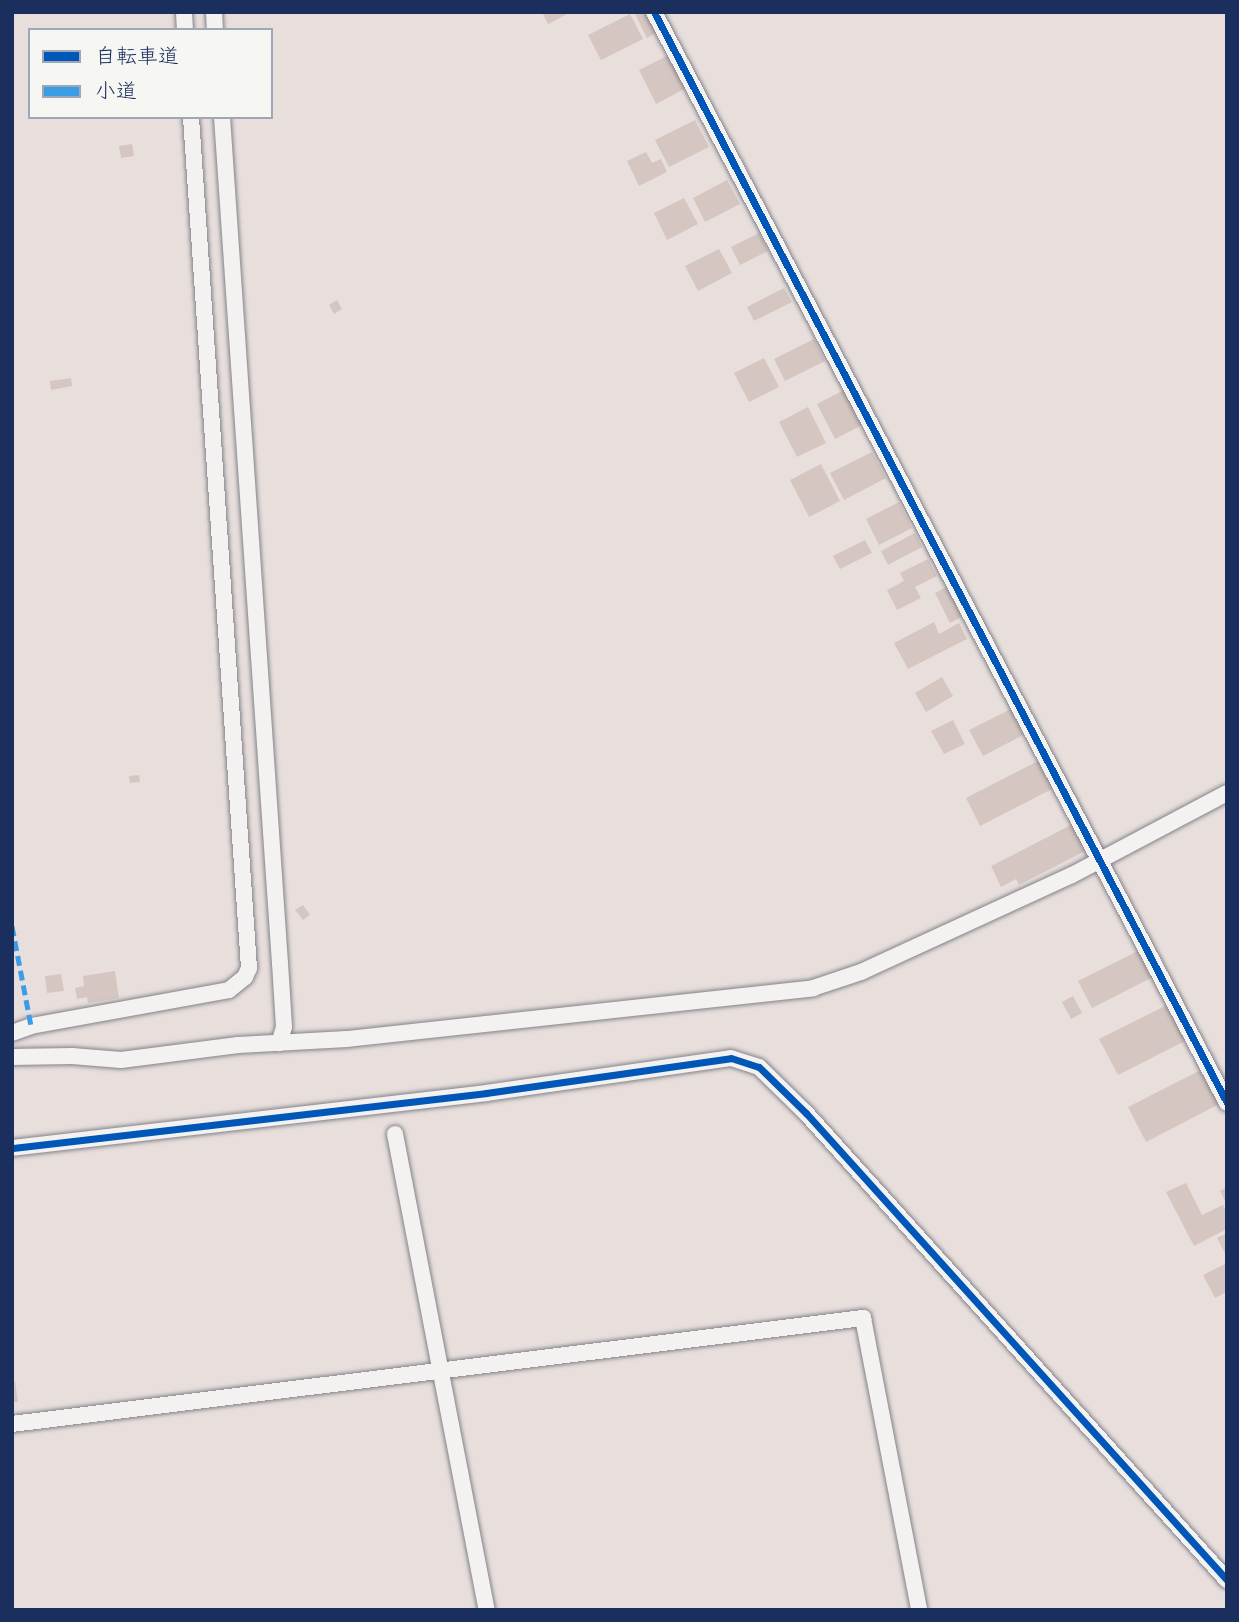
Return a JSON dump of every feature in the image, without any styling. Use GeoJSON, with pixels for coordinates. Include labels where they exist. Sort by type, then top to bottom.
{"type":"FeatureCollection","features":[{"type":"Feature","properties":{"kind":"street"},"geometry":{"type":"LineString","coordinates":[[654,12],[1227,1102]]}},
{"type":"Feature","properties":{"kind":"street"},"geometry":{"type":"LineString","coordinates":[[12,1033],[31,1026],[229,990],[245,977],[249,968],[191,119]]}},
{"type":"Feature","properties":{"kind":"street"},"geometry":{"type":"LineString","coordinates":[[222,119],[284,1027],[279,1043]]}},
{"type":"Feature","properties":{"kind":"street"},"geometry":{"type":"LineString","coordinates":[[12,1057],[72,1056],[121,1060],[238,1045],[813,988],[860,972],[1100,861],[1129,842],[1227,793]]}},
{"type":"Feature","properties":{"kind":"street"},"geometry":{"type":"LineString","coordinates":[[12,1147],[486,1093],[730,1058],[759,1067],[824,1133],[1227,1580]]}},
{"type":"Feature","properties":{"kind":"street"},"geometry":{"type":"LineString","coordinates":[[395,1134],[487,1610]]}},
{"type":"Feature","properties":{"kind":"street"},"geometry":{"type":"LineString","coordinates":[[12,1424],[440,1368],[863,1318],[919,1610]]}},
{"type":"Feature","properties":{"kind":"building"},"geometry":{"type":"Polygon","coordinates":[[[542,12],[571,12],[548,24],[542,12]]]}},
{"type":"Feature","properties":{"kind":"building"},"geometry":{"type":"Polygon","coordinates":[[[634,12],[650,12],[659,31],[647,38],[634,12]]]}},
{"type":"Feature","properties":{"kind":"building"},"geometry":{"type":"Polygon","coordinates":[[[630,14],[643,39],[601,60],[588,35],[630,14]]]}},
{"type":"Feature","properties":{"kind":"building"},"geometry":{"type":"Polygon","coordinates":[[[669,55],[686,88],[656,104],[639,70],[669,55]]]}},
{"type":"Feature","properties":{"kind":"building"},"geometry":{"type":"Polygon","coordinates":[[[695,120],[709,147],[669,167],[655,140],[695,120]]]}},
{"type":"Feature","properties":{"kind":"building"},"geometry":{"type":"Polygon","coordinates":[[[132,144],[134,156],[121,158],[119,146],[132,144]]]}},
{"type":"Feature","properties":{"kind":"building"},"geometry":{"type":"Polygon","coordinates":[[[646,152],[652,163],[661,159],[667,172],[639,186],[627,161],[646,152]]]}},
{"type":"Feature","properties":{"kind":"building"},"geometry":{"type":"Polygon","coordinates":[[[727,180],[740,204],[705,222],[693,198],[727,180]]]}},
{"type":"Feature","properties":{"kind":"building"},"geometry":{"type":"Polygon","coordinates":[[[684,198],[698,224],[667,240],[654,213],[684,198]]]}},
{"type":"Feature","properties":{"kind":"building"},"geometry":{"type":"Polygon","coordinates":[[[759,233],[768,251],[740,265],[731,247],[759,233]]]}},
{"type":"Feature","properties":{"kind":"building"},"geometry":{"type":"Polygon","coordinates":[[[719,249],[732,273],[698,291],[685,266],[719,249]]]}},
{"type":"Feature","properties":{"kind":"building"},"geometry":{"type":"Polygon","coordinates":[[[784,288],[792,302],[754,321],[747,307],[784,288]]]}},
{"type":"Feature","properties":{"kind":"building"},"geometry":{"type":"Polygon","coordinates":[[[337,300],[342,309],[334,314],[329,305],[337,300]]]}},
{"type":"Feature","properties":{"kind":"building"},"geometry":{"type":"Polygon","coordinates":[[[814,339],[825,361],[785,381],[774,359],[814,339]]]}},
{"type":"Feature","properties":{"kind":"building"},"geometry":{"type":"Polygon","coordinates":[[[764,358],[779,387],[749,402],[734,373],[764,358]]]}},
{"type":"Feature","properties":{"kind":"building"},"geometry":{"type":"Polygon","coordinates":[[[71,378],[72,386],[51,390],[50,381],[71,378]]]}},
{"type":"Feature","properties":{"kind":"building"},"geometry":{"type":"Polygon","coordinates":[[[846,389],[864,424],[835,439],[817,404],[846,389]]]}},
{"type":"Feature","properties":{"kind":"building"},"geometry":{"type":"Polygon","coordinates":[[[808,407],[826,443],[797,457],[779,422],[808,407]]]}},
{"type":"Feature","properties":{"kind":"building"},"geometry":{"type":"Polygon","coordinates":[[[872,452],[886,478],[844,500],[830,473],[872,452]]]}},
{"type":"Feature","properties":{"kind":"building"},"geometry":{"type":"Polygon","coordinates":[[[821,464],[840,501],[809,517],[790,480],[821,464]]]}},
{"type":"Feature","properties":{"kind":"building"},"geometry":{"type":"Polygon","coordinates":[[[899,502],[912,528],[879,545],[866,519],[899,502]]]}},
{"type":"Feature","properties":{"kind":"building"},"geometry":{"type":"Polygon","coordinates":[[[915,533],[922,547],[888,565],[881,551],[915,533]]]}},
{"type":"Feature","properties":{"kind":"building"},"geometry":{"type":"Polygon","coordinates":[[[865,540],[872,553],[840,569],[833,556],[865,540]]]}},
{"type":"Feature","properties":{"kind":"building"},"geometry":{"type":"Polygon","coordinates":[[[928,559],[937,576],[915,587],[921,598],[897,610],[887,590],[904,581],[900,573],[928,559]]]}},
{"type":"Feature","properties":{"kind":"building"},"geometry":{"type":"Polygon","coordinates":[[[952,584],[967,614],[950,623],[935,593],[952,584]]]}},
{"type":"Feature","properties":{"kind":"building"},"geometry":{"type":"Polygon","coordinates":[[[934,622],[939,634],[959,623],[967,639],[908,669],[894,643],[934,622]]]}},
{"type":"Feature","properties":{"kind":"building"},"geometry":{"type":"Polygon","coordinates":[[[942,677],[953,696],[926,712],[915,693],[942,677]]]}},
{"type":"Feature","properties":{"kind":"building"},"geometry":{"type":"Polygon","coordinates":[[[1015,707],[1029,732],[983,756],[969,730],[1015,707]]]}},
{"type":"Feature","properties":{"kind":"building"},"geometry":{"type":"Polygon","coordinates":[[[953,720],[965,744],[944,754],[931,731],[953,720]]]}},
{"type":"Feature","properties":{"kind":"building"},"geometry":{"type":"Polygon","coordinates":[[[1042,759],[1056,787],[980,826],[966,798],[1042,759]]]}},
{"type":"Feature","properties":{"kind":"building"},"geometry":{"type":"Polygon","coordinates":[[[139,775],[140,782],[130,783],[129,776],[139,775]]]}},
{"type":"Feature","properties":{"kind":"building"},"geometry":{"type":"Polygon","coordinates":[[[1073,824],[1087,850],[1019,885],[1016,879],[1001,887],[991,866],[1073,824]]]}},
{"type":"Feature","properties":{"kind":"building"},"geometry":{"type":"Polygon","coordinates":[[[303,905],[310,915],[303,920],[295,910],[303,905]]]}},
{"type":"Feature","properties":{"kind":"building"},"geometry":{"type":"Polygon","coordinates":[[[1140,950],[1153,977],[1092,1008],[1078,981],[1140,950]]]}},
{"type":"Feature","properties":{"kind":"building"},"geometry":{"type":"Polygon","coordinates":[[[115,971],[119,998],[88,1003],[87,997],[77,999],[75,988],[84,986],[83,976],[115,971]]]}},
{"type":"Feature","properties":{"kind":"building"},"geometry":{"type":"Polygon","coordinates":[[[61,974],[64,991],[47,993],[45,976],[61,974]]]}},
{"type":"Feature","properties":{"kind":"building"},"geometry":{"type":"Polygon","coordinates":[[[1073,996],[1082,1013],[1071,1019],[1062,1002],[1073,996]]]}},
{"type":"Feature","properties":{"kind":"building"},"geometry":{"type":"Polygon","coordinates":[[[1169,1004],[1187,1040],[1118,1075],[1099,1039],[1169,1004]]]}},
{"type":"Feature","properties":{"kind":"building"},"geometry":{"type":"Polygon","coordinates":[[[1203,1069],[1221,1103],[1146,1142],[1128,1107],[1203,1069]]]}},
{"type":"Feature","properties":{"kind":"building"},"geometry":{"type":"Polygon","coordinates":[[[1186,1183],[1202,1215],[1223,1205],[1227,1212],[1227,1229],[1194,1246],[1166,1192],[1186,1183]]]}},
{"type":"Feature","properties":{"kind":"building"},"geometry":{"type":"Polygon","coordinates":[[[1227,1187],[1227,1205],[1220,1191],[1227,1187]]]}},
{"type":"Feature","properties":{"kind":"building"},"geometry":{"type":"Polygon","coordinates":[[[1227,1233],[1227,1257],[1217,1238],[1227,1233]]]}},
{"type":"Feature","properties":{"kind":"building"},"geometry":{"type":"Polygon","coordinates":[[[1227,1263],[1227,1292],[1215,1298],[1203,1275],[1227,1263]]]}},
{"type":"Feature","properties":{"kind":"building"},"geometry":{"type":"Polygon","coordinates":[[[12,1381],[15,1381],[18,1402],[12,1402],[12,1381]]]}},
{"type":"Feature","properties":{"kind":"marked path"},"geometry":{"type":"LineString","coordinates":[[12,926],[31,1026]]}},
{"type":"Feature","properties":{"kind":"cycle path"},"geometry":{"type":"LineString","coordinates":[[654,12],[1227,1103]]}},
{"type":"Feature","properties":{"kind":"cycle path"},"geometry":{"type":"LineString","coordinates":[[12,1148],[486,1093],[731,1058],[759,1067],[806,1113],[1227,1580]]}}]}
